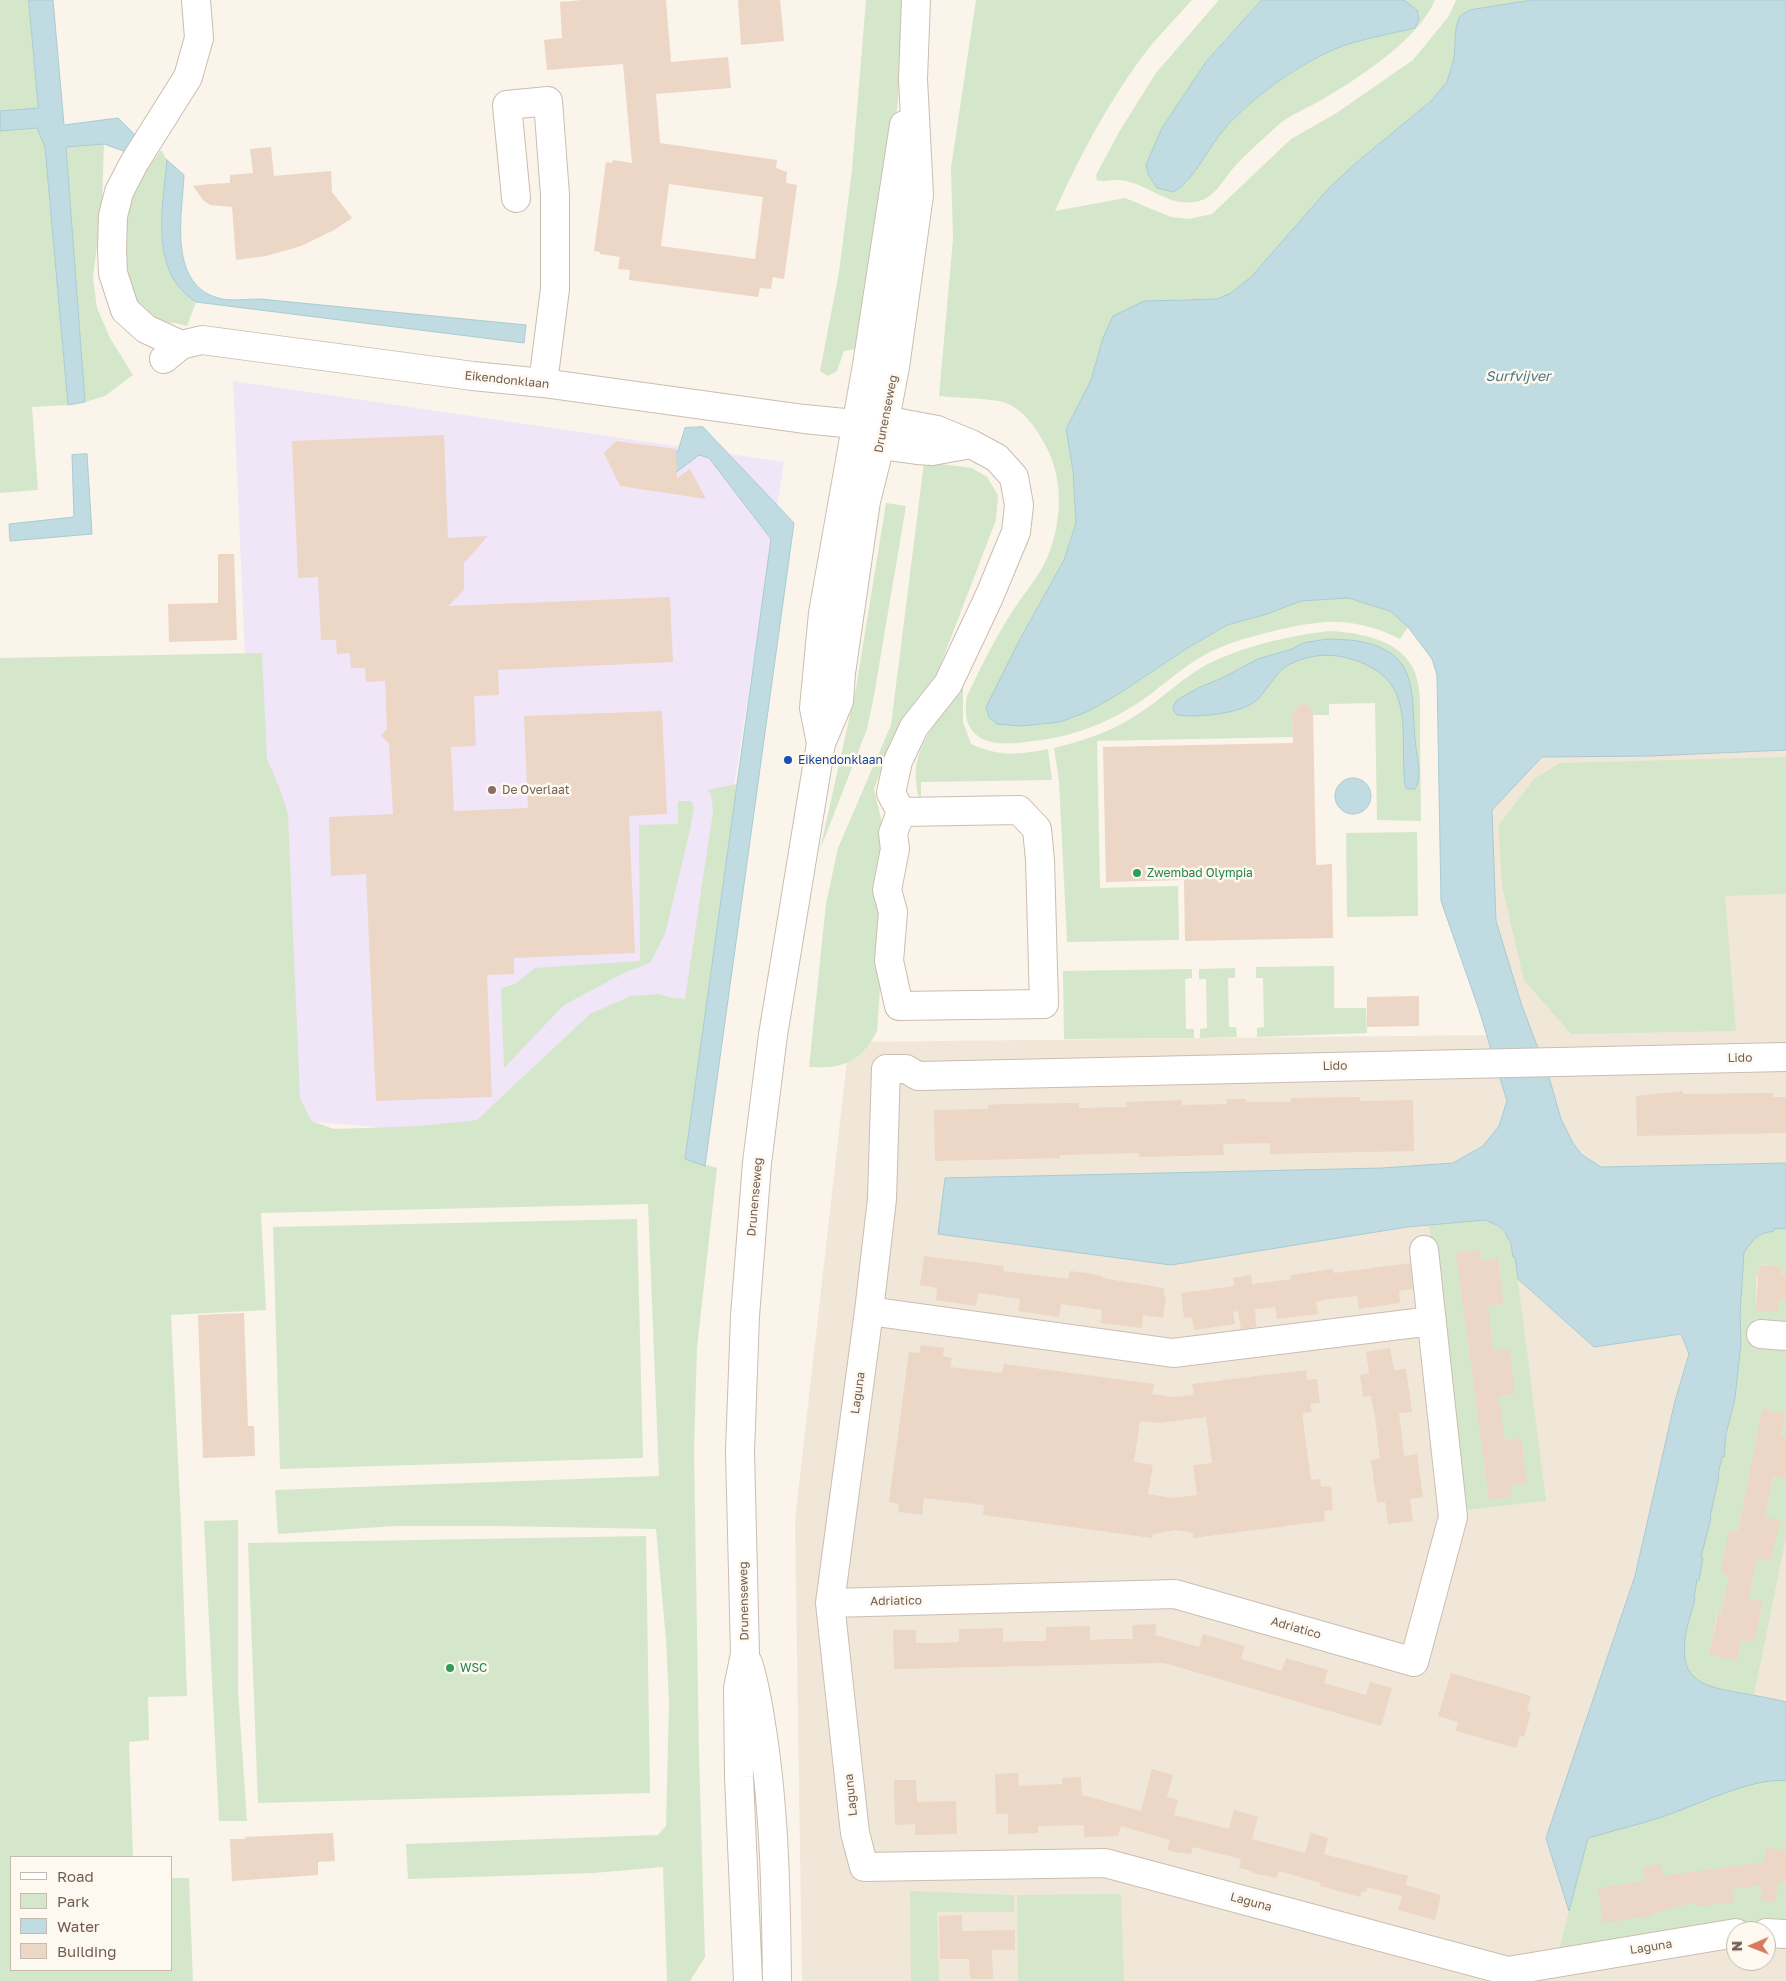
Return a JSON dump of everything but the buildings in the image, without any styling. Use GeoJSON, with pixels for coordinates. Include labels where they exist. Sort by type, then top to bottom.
{"type":"FeatureCollection","features":[{"type":"Feature","properties":{"kind":"street","name":"Eikendonklaan"},"geometry":{"type":"LineString","coordinates":[[196,0],[199,38],[188,77],[118,192],[113,224],[113,273],[125,310],[172,352],[202,340],[473,376],[544,383],[804,419],[855,424]]}},
{"type":"Feature","properties":{"kind":"street","name":"Drunenseweg"},"geometry":{"type":"LineString","coordinates":[[748,1981],[738,1750],[738,1688],[745,1654],[740,1452],[745,1316],[757,1162],[773,1035],[821,743],[838,701],[866,501],[895,367],[919,195],[913,79],[916,0]]}},
{"type":"Feature","properties":{"kind":"street","name":"Drunenseweg"},"geometry":{"type":"LineString","coordinates":[[821,743],[814,708],[823,613],[855,424],[867,365],[895,180],[913,79]]}},
{"type":"Feature","properties":{"kind":"street"},"geometry":{"type":"LineString","coordinates":[[516,198],[507,105],[548,101],[555,194],[555,290],[544,383]]}},
{"type":"Feature","properties":{"kind":"street"},"geometry":{"type":"LineString","coordinates":[[855,424],[932,451],[971,444],[997,458],[1014,476],[1019,505],[1016,532],[989,597],[948,684],[914,727],[898,760],[892,793],[901,812],[893,833],[895,850],[887,890],[893,912],[889,961],[899,1006],[1044,1004],[1040,860],[1037,829],[1019,810],[901,812]]}},
{"type":"Feature","properties":{"kind":"street","name":"Lido"},"geometry":{"type":"LineString","coordinates":[[886,1069],[906,1069],[918,1076],[1786,1057]]}},
{"type":"Feature","properties":{"kind":"street","name":"Laguna"},"geometry":{"type":"LineString","coordinates":[[886,1069],[882,1199],[830,1602],[855,1833],[864,1867],[1105,1863],[1508,1976],[1726,1935]]}},
{"type":"Feature","properties":{"kind":"street","name":"Adriatico"},"geometry":{"type":"LineString","coordinates":[[830,1602],[1175,1594],[1414,1662],[1453,1517],[1424,1250]]}},
{"type":"Feature","properties":{"kind":"street"},"geometry":{"type":"LineString","coordinates":[[869,1311],[1173,1354],[1432,1321]]}},
{"type":"Feature","properties":{"kind":"street","name":"Drunenseweg"},"geometry":{"type":"LineString","coordinates":[[745,1654],[755,1684],[770,1782],[776,1908],[777,1981]]}},
{"type":"Feature","properties":{"kind":"shaded area","name":"De Overlaat"},"geometry":{"type":"Polygon","coordinates":[[[233,381],[784,462],[678,1151],[265,1118],[233,381]]]}},
{"type":"Feature","properties":{"kind":"shaded area"},"geometry":{"type":"Polygon","coordinates":[[[1786,738],[1786,1981],[802,1981],[795,1521],[849,1042],[1497,1035],[1468,753],[1786,738]]]}},
{"type":"Feature","properties":{"kind":"green space"},"geometry":{"type":"Polygon","coordinates":[[[0,0],[29,0],[38,108],[0,111],[0,0]]]}},
{"type":"Feature","properties":{"kind":"green space"},"geometry":{"type":"Polygon","coordinates":[[[866,0],[907,0],[897,109],[861,348],[844,351],[837,371],[828,376],[820,371],[839,272],[852,170],[866,0]]]}},
{"type":"Feature","properties":{"kind":"green space"},"geometry":{"type":"Polygon","coordinates":[[[976,0],[1192,0],[1139,61],[1115,97],[1073,172],[1055,211],[1125,198],[1171,217],[1189,219],[1212,214],[1291,139],[1335,114],[1413,60],[1449,16],[1456,0],[1532,0],[1470,10],[1456,27],[1454,58],[1447,82],[1431,101],[1357,162],[1252,276],[1231,293],[1217,299],[1178,299],[1103,338],[1091,380],[1066,429],[1073,471],[1076,523],[1064,560],[1019,641],[1021,726],[1060,722],[1089,711],[1227,625],[1267,614],[1301,601],[1348,598],[1390,611],[1408,627],[1400,639],[1370,627],[1339,622],[1296,626],[1247,638],[1211,651],[1125,711],[1081,731],[1050,739],[1022,743],[1003,743],[985,740],[970,728],[966,716],[967,696],[1001,630],[1044,565],[1056,529],[1059,499],[1055,469],[1050,455],[1036,429],[1022,413],[1003,402],[939,396],[953,239],[951,168],[976,0]]]}},
{"type":"Feature","properties":{"kind":"green space"},"geometry":{"type":"Polygon","coordinates":[[[1219,0],[1262,0],[1206,62],[1184,185],[1226,127],[1252,102],[1284,78],[1302,66],[1336,49],[1360,41],[1415,28],[1417,10],[1404,0],[1435,0],[1427,15],[1402,43],[1370,69],[1282,122],[1232,169],[1212,194],[1202,200],[1180,202],[1131,182],[1097,180],[1096,175],[1119,132],[1156,73],[1219,0]]]}},
{"type":"Feature","properties":{"kind":"green space"},"geometry":{"type":"Polygon","coordinates":[[[37,128],[45,147],[68,405],[32,407],[38,490],[0,493],[0,131],[37,128]]]}},
{"type":"Feature","properties":{"kind":"green space"},"geometry":{"type":"Polygon","coordinates":[[[104,144],[102,204],[93,278],[97,308],[110,338],[133,375],[105,396],[85,402],[66,146],[104,144]]]}},
{"type":"Feature","properties":{"kind":"green space"},"geometry":{"type":"Polygon","coordinates":[[[161,150],[167,160],[161,226],[162,244],[165,260],[181,290],[196,302],[187,326],[175,323],[152,322],[129,305],[121,215],[123,186],[146,171],[161,150]]]}},
{"type":"Feature","properties":{"kind":"green space"},"geometry":{"type":"Polygon","coordinates":[[[924,462],[972,468],[987,477],[998,495],[996,520],[937,674],[900,721],[874,789],[885,836],[885,919],[877,1031],[867,1047],[852,1060],[833,1067],[809,1067],[826,904],[838,848],[891,725],[924,462]]]}},
{"type":"Feature","properties":{"kind":"green space"},"geometry":{"type":"Polygon","coordinates":[[[886,503],[906,506],[873,701],[867,729],[820,850],[856,688],[886,503]]]}},
{"type":"Feature","properties":{"kind":"green space"},"geometry":{"type":"Polygon","coordinates":[[[1330,631],[1358,634],[1384,642],[1406,658],[1414,669],[1420,700],[1421,821],[1377,820],[1375,703],[1329,704],[1329,715],[1313,715],[1305,705],[1300,706],[1296,708],[1293,716],[1293,737],[1097,741],[1100,888],[1178,886],[1179,940],[1067,942],[1059,781],[1054,748],[1090,738],[1122,724],[1152,705],[1198,670],[1220,658],[1266,643],[1330,631]]]}},
{"type":"Feature","properties":{"kind":"green space"},"geometry":{"type":"Polygon","coordinates":[[[262,653],[267,759],[288,814],[300,1098],[311,1121],[334,1129],[420,1126],[477,1120],[590,1014],[631,996],[659,994],[685,999],[713,811],[711,793],[707,790],[737,784],[685,1159],[717,1168],[697,1348],[694,1450],[699,1755],[705,1957],[690,1981],[667,1981],[663,1867],[594,1873],[408,1879],[406,1844],[658,1835],[666,1826],[669,1701],[666,1640],[656,1529],[395,1526],[278,1534],[275,1490],[659,1476],[648,1204],[261,1213],[266,1310],[171,1315],[187,1696],[148,1697],[149,1740],[129,1742],[133,1856],[10,1856],[10,1971],[172,1971],[172,1878],[189,1878],[193,1981],[0,1981],[0,658],[262,653]]]}},
{"type":"Feature","properties":{"kind":"green space"},"geometry":{"type":"Polygon","coordinates":[[[963,686],[963,722],[971,744],[991,751],[1009,754],[1048,749],[1052,780],[921,782],[921,799],[919,797],[917,793],[916,768],[924,742],[938,718],[963,686]]]}},
{"type":"Feature","properties":{"kind":"green space"},"geometry":{"type":"Polygon","coordinates":[[[1786,757],[1786,894],[1725,896],[1736,1031],[1571,1034],[1524,980],[1502,886],[1498,826],[1534,779],[1560,763],[1786,757]]]}},
{"type":"Feature","properties":{"kind":"green space"},"geometry":{"type":"Polygon","coordinates":[[[678,801],[691,801],[694,807],[665,934],[650,963],[626,972],[564,1005],[504,1068],[501,988],[515,984],[535,968],[640,961],[639,825],[678,824],[678,801]]]}},
{"type":"Feature","properties":{"kind":"green space"},"geometry":{"type":"Polygon","coordinates":[[[1417,832],[1418,916],[1347,917],[1346,833],[1417,832]]]}},
{"type":"Feature","properties":{"kind":"green space"},"geometry":{"type":"Polygon","coordinates":[[[1334,966],[1334,1008],[1366,1008],[1367,1033],[1257,1037],[1257,1028],[1264,1027],[1263,978],[1256,978],[1256,967],[1334,966]]]}},
{"type":"Feature","properties":{"kind":"green space"},"geometry":{"type":"Polygon","coordinates":[[[1235,968],[1235,978],[1228,978],[1229,1027],[1236,1027],[1237,1037],[1200,1038],[1200,1029],[1207,1028],[1206,979],[1199,979],[1199,969],[1235,968]]]}},
{"type":"Feature","properties":{"kind":"green space"},"geometry":{"type":"Polygon","coordinates":[[[1192,969],[1192,978],[1185,979],[1186,1029],[1194,1029],[1194,1038],[1064,1039],[1063,971],[1192,969]]]}},
{"type":"Feature","properties":{"kind":"green space"},"geometry":{"type":"Polygon","coordinates":[[[637,1219],[643,1458],[280,1469],[273,1227],[637,1219]]]}},
{"type":"Feature","properties":{"kind":"green space"},"geometry":{"type":"Polygon","coordinates":[[[1485,1220],[1497,1226],[1508,1239],[1513,1257],[1515,1257],[1546,1501],[1466,1510],[1429,1225],[1485,1220]],[[1480,1250],[1457,1253],[1488,1306],[1504,1304],[1498,1259],[1482,1261],[1480,1250]],[[1468,1343],[1477,1410],[1500,1407],[1499,1396],[1515,1394],[1510,1349],[1493,1351],[1468,1343]],[[1503,1429],[1480,1432],[1489,1499],[1511,1496],[1510,1486],[1527,1483],[1521,1438],[1505,1440],[1503,1429]]]}},
{"type":"Feature","properties":{"kind":"green space"},"geometry":{"type":"Polygon","coordinates":[[[1774,1228],[1786,1229],[1786,1275],[1780,1274],[1780,1267],[1759,1264],[1758,1276],[1756,1276],[1756,1310],[1778,1312],[1779,1299],[1786,1300],[1786,1321],[1755,1320],[1753,1345],[1786,1348],[1786,1436],[1781,1435],[1785,1414],[1762,1409],[1738,1532],[1730,1531],[1729,1534],[1729,1575],[1721,1614],[1717,1613],[1709,1655],[1737,1661],[1741,1639],[1755,1642],[1763,1602],[1749,1599],[1757,1558],[1771,1560],[1779,1520],[1765,1517],[1773,1476],[1786,1478],[1786,1537],[1754,1695],[1712,1688],[1699,1681],[1690,1672],[1685,1650],[1697,1580],[1699,1580],[1703,1558],[1701,1558],[1735,1398],[1741,1343],[1740,1314],[1744,1252],[1756,1237],[1774,1231],[1774,1228]]]}},
{"type":"Feature","properties":{"kind":"green space"},"geometry":{"type":"Polygon","coordinates":[[[238,1520],[238,1691],[247,1821],[219,1821],[204,1521],[238,1520]]]}},
{"type":"Feature","properties":{"kind":"green space","name":"WSC"},"geometry":{"type":"Polygon","coordinates":[[[646,1536],[650,1793],[258,1803],[248,1543],[646,1536]]]}},
{"type":"Feature","properties":{"kind":"green space"},"geometry":{"type":"Polygon","coordinates":[[[1786,1781],[1786,1920],[1726,1921],[1726,1927],[1559,1950],[1588,1838],[1666,1816],[1722,1794],[1765,1782],[1786,1781]]]}},
{"type":"Feature","properties":{"kind":"green space"},"geometry":{"type":"Polygon","coordinates":[[[910,1891],[1014,1895],[1014,1912],[937,1912],[939,1981],[911,1981],[910,1891]]]}},
{"type":"Feature","properties":{"kind":"green space"},"geometry":{"type":"Polygon","coordinates":[[[1121,1894],[1124,1981],[1018,1981],[1017,1895],[1121,1894]]]}},
{"type":"Feature","properties":{"kind":"water"},"geometry":{"type":"Polygon","coordinates":[[[29,0],[53,0],[64,125],[118,118],[139,139],[129,153],[104,144],[66,147],[85,402],[68,405],[45,147],[37,128],[0,131],[0,111],[38,108],[29,0]]]}},
{"type":"Feature","properties":{"kind":"water"},"geometry":{"type":"Polygon","coordinates":[[[1262,0],[1404,0],[1417,10],[1419,19],[1415,28],[1360,41],[1336,49],[1301,66],[1252,102],[1226,127],[1182,186],[1174,192],[1157,188],[1148,174],[1146,165],[1162,128],[1206,62],[1262,0]]]}},
{"type":"Feature","properties":{"kind":"water","name":"Surfvijver"},"geometry":{"type":"Polygon","coordinates":[[[1532,0],[1786,0],[1786,750],[1651,756],[1542,757],[1492,810],[1496,921],[1522,1006],[1549,1077],[1561,1119],[1581,1154],[1601,1167],[1786,1163],[1786,1229],[1775,1228],[1774,1231],[1756,1237],[1744,1252],[1740,1314],[1741,1343],[1735,1398],[1726,1435],[1724,1457],[1722,1457],[1718,1475],[1711,1518],[1701,1557],[1703,1558],[1687,1628],[1684,1651],[1688,1669],[1694,1677],[1702,1682],[1721,1689],[1786,1702],[1786,1781],[1758,1783],[1724,1793],[1662,1817],[1588,1838],[1569,1911],[1546,1838],[1635,1576],[1675,1401],[1689,1354],[1681,1334],[1594,1347],[1518,1279],[1515,1257],[1513,1257],[1511,1244],[1504,1231],[1497,1225],[1485,1220],[1407,1227],[1171,1265],[938,1234],[945,1178],[1382,1168],[1453,1163],[1483,1146],[1499,1126],[1507,1101],[1478,1007],[1441,901],[1437,675],[1432,659],[1408,627],[1390,611],[1348,598],[1301,601],[1267,614],[1227,625],[1186,649],[1120,693],[1089,711],[1060,722],[1021,726],[997,724],[989,717],[986,707],[1019,641],[1064,560],[1076,523],[1073,471],[1066,429],[1091,380],[1103,338],[1113,316],[1144,301],[1217,299],[1231,293],[1252,276],[1329,188],[1357,162],[1431,101],[1447,82],[1454,58],[1456,27],[1460,16],[1470,10],[1532,0]]]}},
{"type":"Feature","properties":{"kind":"water"},"geometry":{"type":"Polygon","coordinates":[[[167,160],[184,175],[181,210],[182,248],[185,265],[193,280],[204,292],[226,300],[260,299],[526,325],[524,343],[196,302],[181,289],[171,273],[165,256],[162,218],[167,160]]]}},
{"type":"Feature","properties":{"kind":"water"},"geometry":{"type":"Polygon","coordinates":[[[703,427],[794,523],[705,1166],[685,1159],[771,539],[709,458],[699,455],[674,474],[657,454],[678,451],[685,428],[703,427]]]}},
{"type":"Feature","properties":{"kind":"water"},"geometry":{"type":"Polygon","coordinates":[[[87,454],[92,534],[10,541],[9,524],[74,517],[72,455],[87,454]]]}},
{"type":"Feature","properties":{"kind":"water"},"geometry":{"type":"Polygon","coordinates":[[[1328,639],[1359,641],[1381,648],[1394,656],[1403,666],[1412,692],[1419,772],[1415,789],[1407,789],[1405,785],[1403,726],[1401,709],[1396,693],[1387,679],[1372,668],[1351,659],[1325,655],[1309,657],[1293,663],[1282,670],[1258,699],[1242,708],[1219,714],[1186,716],[1177,715],[1173,710],[1177,700],[1258,659],[1292,649],[1303,643],[1328,639]]]}},
{"type":"Feature","properties":{"kind":"water"},"geometry":{"type":"Polygon","coordinates":[[[1353,778],[1366,783],[1371,796],[1366,809],[1353,814],[1340,809],[1335,796],[1340,783],[1353,778]]]}},
{"type":"Feature","properties":{"kind":"place","name":"Eikendonklaan"},"geometry":{"type":"Point","coordinates":[788,760]}},
{"type":"Feature","properties":{"kind":"place","name":"De Overlaat"},"geometry":{"type":"Point","coordinates":[492,790]}},
{"type":"Feature","properties":{"kind":"place","name":"Zwembad Olympia"},"geometry":{"type":"Point","coordinates":[1137,873]}},
{"type":"Feature","properties":{"kind":"place","name":"WSC"},"geometry":{"type":"Point","coordinates":[450,1668]}}]}
